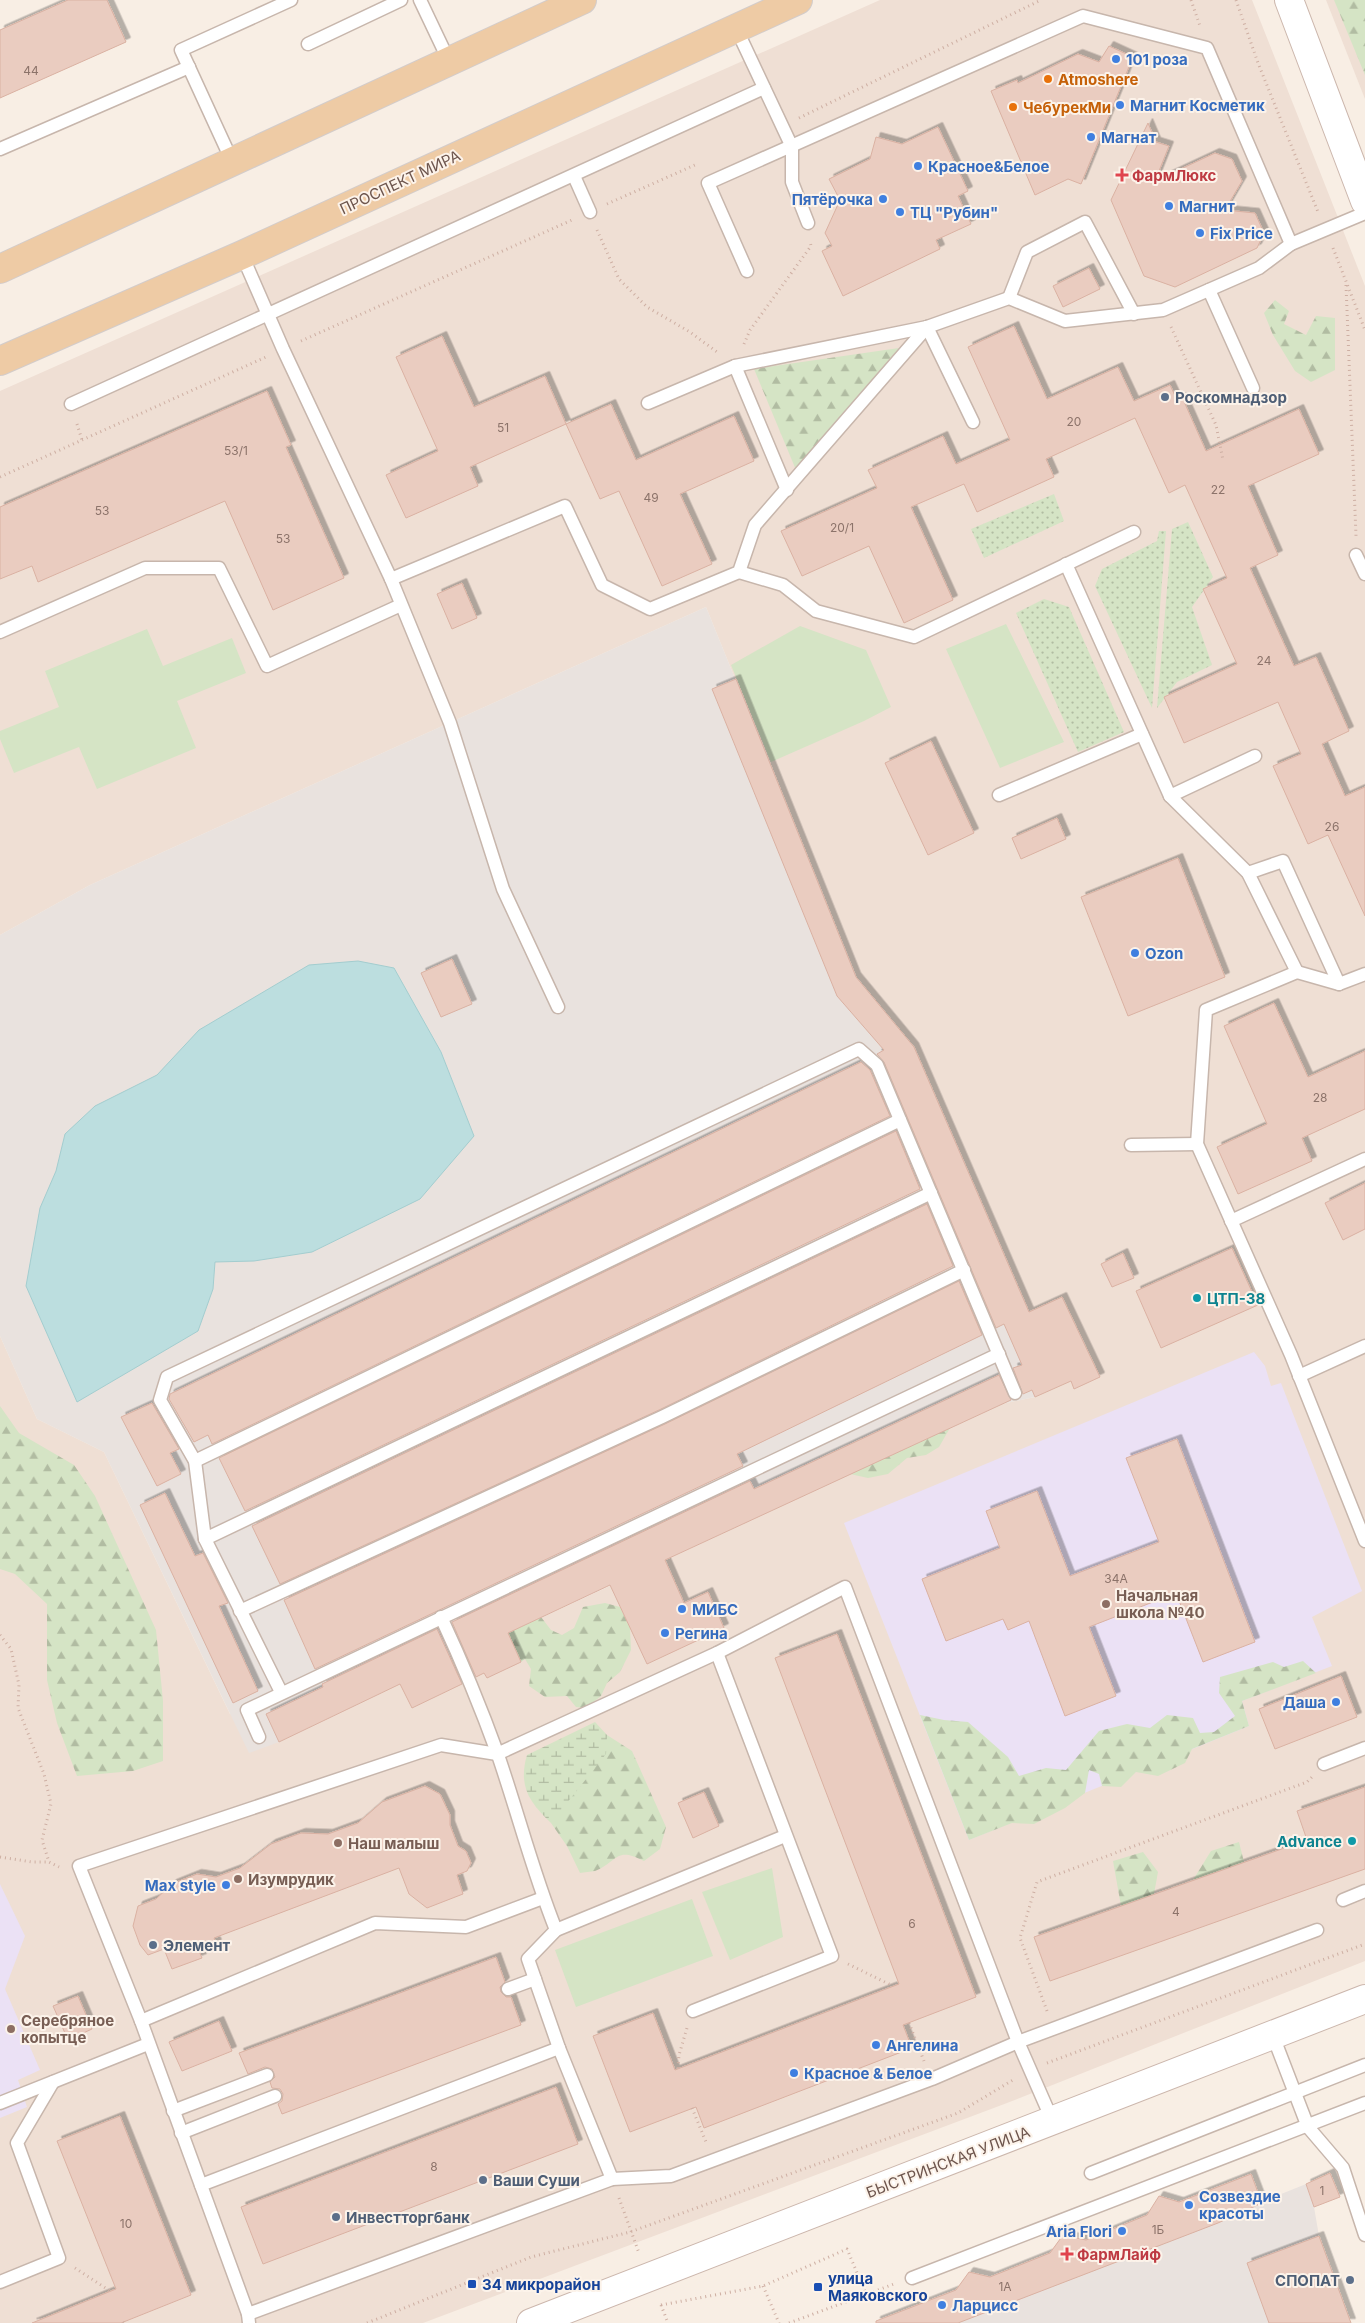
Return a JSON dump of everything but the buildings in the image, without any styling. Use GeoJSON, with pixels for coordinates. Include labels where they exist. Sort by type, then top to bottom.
{"type":"FeatureCollection","features":[{"type":"Feature","properties":{"kind":"main road"},"geometry":{"type":"LineString","coordinates":[[0,269],[582,0]]}},
{"type":"Feature","properties":{"kind":"main road","name":"ПРОСПЕКТ МИРА"},"geometry":{"type":"LineString","coordinates":[[0,361],[242,255],[798,0]]}},
{"type":"Feature","properties":{"kind":"main road"},"geometry":{"type":"LineString","coordinates":[[1289,0],[1365,200]]}},
{"type":"Feature","properties":{"kind":"main road","name":"БЫСТРИНСКАЯ УЛИЦА"},"geometry":{"type":"LineString","coordinates":[[531,2323],[1053,2122],[1365,1999]]}},
{"type":"Feature","properties":{"kind":"lane"},"geometry":{"type":"LineString","coordinates":[[232,161],[181,50],[291,0]]}},
{"type":"Feature","properties":{"kind":"lane"},"geometry":{"type":"LineString","coordinates":[[308,44],[401,0]]}},
{"type":"Feature","properties":{"kind":"lane"},"geometry":{"type":"LineString","coordinates":[[420,0],[449,61]]}},
{"type":"Feature","properties":{"kind":"lane"},"geometry":{"type":"LineString","coordinates":[[747,271],[708,183],[1083,16],[1207,48],[1291,244]]}},
{"type":"Feature","properties":{"kind":"lane"},"geometry":{"type":"LineString","coordinates":[[736,28],[792,147],[792,182],[808,223]]}},
{"type":"Feature","properties":{"kind":"lane"},"geometry":{"type":"LineString","coordinates":[[0,149],[189,67]]}},
{"type":"Feature","properties":{"kind":"lane"},"geometry":{"type":"LineString","coordinates":[[71,404],[764,88]]}},
{"type":"Feature","properties":{"kind":"lane"},"geometry":{"type":"LineString","coordinates":[[574,176],[590,212]]}},
{"type":"Feature","properties":{"kind":"lane"},"geometry":{"type":"LineString","coordinates":[[648,404],[735,366],[927,327],[1009,298],[1065,321],[1163,310],[1259,268],[1291,244],[1365,213]]}},
{"type":"Feature","properties":{"kind":"lane"},"geometry":{"type":"LineString","coordinates":[[1009,298],[1027,252],[1085,222],[1134,314]]}},
{"type":"Feature","properties":{"kind":"lane"},"geometry":{"type":"LineString","coordinates":[[242,255],[283,349],[391,579],[450,723],[503,889],[558,1007]]}},
{"type":"Feature","properties":{"kind":"lane"},"geometry":{"type":"LineString","coordinates":[[1209,290],[1253,388]]}},
{"type":"Feature","properties":{"kind":"lane"},"geometry":{"type":"LineString","coordinates":[[927,327],[973,422]]}},
{"type":"Feature","properties":{"kind":"lane"},"geometry":{"type":"LineString","coordinates":[[739,572],[756,525],[927,327]]}},
{"type":"Feature","properties":{"kind":"lane"},"geometry":{"type":"LineString","coordinates":[[735,366],[787,490]]}},
{"type":"Feature","properties":{"kind":"lane"},"geometry":{"type":"LineString","coordinates":[[391,579],[565,506],[602,585],[650,609],[739,572],[783,585],[816,611],[914,637],[1134,532]]}},
{"type":"Feature","properties":{"kind":"lane"},"geometry":{"type":"LineString","coordinates":[[1356,554],[1365,574]]}},
{"type":"Feature","properties":{"kind":"lane"},"geometry":{"type":"LineString","coordinates":[[1066,564],[1170,796],[1248,873],[1297,972]]}},
{"type":"Feature","properties":{"kind":"lane"},"geometry":{"type":"LineString","coordinates":[[0,632],[145,568],[220,568],[266,666],[401,605]]}},
{"type":"Feature","properties":{"kind":"lane"},"geometry":{"type":"LineString","coordinates":[[998,795],[1142,734]]}},
{"type":"Feature","properties":{"kind":"lane"},"geometry":{"type":"LineString","coordinates":[[1170,796],[1255,756]]}},
{"type":"Feature","properties":{"kind":"lane"},"geometry":{"type":"LineString","coordinates":[[1248,873],[1282,861],[1339,984]]}},
{"type":"Feature","properties":{"kind":"lane"},"geometry":{"type":"LineString","coordinates":[[1365,974],[1339,984],[1297,972],[1206,1010],[1197,1144],[1299,1376],[1365,1541]]}},
{"type":"Feature","properties":{"kind":"lane"},"geometry":{"type":"LineString","coordinates":[[281,1692],[205,1539],[196,1461],[160,1400],[167,1377],[858,1049],[877,1065],[1015,1392]]}},
{"type":"Feature","properties":{"kind":"lane"},"geometry":{"type":"LineString","coordinates":[[196,1461],[900,1120]]}},
{"type":"Feature","properties":{"kind":"lane"},"geometry":{"type":"LineString","coordinates":[[1130,1145],[1197,1144]]}},
{"type":"Feature","properties":{"kind":"lane"},"geometry":{"type":"LineString","coordinates":[[1231,1221],[1365,1159]]}},
{"type":"Feature","properties":{"kind":"lane"},"geometry":{"type":"LineString","coordinates":[[205,1539],[931,1192]]}},
{"type":"Feature","properties":{"kind":"lane"},"geometry":{"type":"LineString","coordinates":[[240,1611],[662,1417],[964,1270]]}},
{"type":"Feature","properties":{"kind":"lane"},"geometry":{"type":"LineString","coordinates":[[1299,1376],[1365,1346]]}},
{"type":"Feature","properties":{"kind":"lane"},"geometry":{"type":"LineString","coordinates":[[259,1737],[247,1710],[281,1692],[999,1354]]}},
{"type":"Feature","properties":{"kind":"lane"},"geometry":{"type":"LineString","coordinates":[[1053,2122],[1018,2042],[845,1587],[717,1653],[497,1754],[441,1745],[80,1866],[141,2021],[249,2318],[612,2179],[671,2176],[713,2161],[932,2079],[1018,2042],[1317,1930]]}},
{"type":"Feature","properties":{"kind":"lane"},"geometry":{"type":"LineString","coordinates":[[441,1617],[459,1656],[497,1754],[543,1898],[556,1930]]}},
{"type":"Feature","properties":{"kind":"lane"},"geometry":{"type":"LineString","coordinates":[[693,2011],[832,1956],[717,1653]]}},
{"type":"Feature","properties":{"kind":"lane"},"geometry":{"type":"LineString","coordinates":[[1324,1764],[1365,1748]]}},
{"type":"Feature","properties":{"kind":"lane"},"geometry":{"type":"LineString","coordinates":[[612,2179],[559,2048],[528,1959],[556,1930],[785,1836]]}},
{"type":"Feature","properties":{"kind":"lane"},"geometry":{"type":"LineString","coordinates":[[1343,1900],[1365,1892]]}},
{"type":"Feature","properties":{"kind":"lane"},"geometry":{"type":"LineString","coordinates":[[141,2021],[375,1923],[466,1927],[543,1898]]}},
{"type":"Feature","properties":{"kind":"lane"},"geometry":{"type":"LineString","coordinates":[[508,1989],[535,1979]]}},
{"type":"Feature","properties":{"kind":"lane"},"geometry":{"type":"LineString","coordinates":[[1273,2036],[1308,2127],[1343,2168],[1361,2205],[1365,2235]]}},
{"type":"Feature","properties":{"kind":"lane"},"geometry":{"type":"LineString","coordinates":[[0,2103],[148,2044]]}},
{"type":"Feature","properties":{"kind":"lane"},"geometry":{"type":"LineString","coordinates":[[201,2185],[559,2048]]}},
{"type":"Feature","properties":{"kind":"lane"},"geometry":{"type":"LineString","coordinates":[[1090,2173],[1365,2065]]}},
{"type":"Feature","properties":{"kind":"lane"},"geometry":{"type":"LineString","coordinates":[[173,2111],[268,2075]]}},
{"type":"Feature","properties":{"kind":"lane"},"geometry":{"type":"LineString","coordinates":[[0,2282],[59,2258],[17,2143],[54,2082]]}},
{"type":"Feature","properties":{"kind":"lane"},"geometry":{"type":"LineString","coordinates":[[181,2133],[275,2096]]}},
{"type":"Feature","properties":{"kind":"lane"},"geometry":{"type":"LineString","coordinates":[[912,2278],[1365,2104]]}},
{"type":"Feature","properties":{"kind":"path"},"geometry":{"type":"LineString","coordinates":[[781,126],[1041,0]]}},
{"type":"Feature","properties":{"kind":"path"},"geometry":{"type":"LineString","coordinates":[[1236,0],[1258,63],[1365,330]]}},
{"type":"Feature","properties":{"kind":"path"},"geometry":{"type":"LineString","coordinates":[[0,477],[699,163]]}},
{"type":"Feature","properties":{"kind":"path"},"geometry":{"type":"LineString","coordinates":[[590,212],[619,279],[647,307],[690,332],[735,366],[750,330],[811,246],[808,223]]}},
{"type":"Feature","properties":{"kind":"path"},"geometry":{"type":"LineString","coordinates":[[1346,282],[1356,554]]}},
{"type":"Feature","properties":{"kind":"path"},"geometry":{"type":"LineString","coordinates":[[1163,310],[1216,425],[1223,460]]}},
{"type":"Feature","properties":{"kind":"path"},"geometry":{"type":"LineString","coordinates":[[0,1634],[11,1649],[19,1685],[18,1708],[44,1774],[51,1804],[42,1840],[49,1862]]}},
{"type":"Feature","properties":{"kind":"path"},"geometry":{"type":"LineString","coordinates":[[1065,2056],[1020,1938],[1037,1882],[1307,1782],[1324,1764]]}},
{"type":"Feature","properties":{"kind":"path"},"geometry":{"type":"LineString","coordinates":[[0,1857],[32,1862],[49,1862],[59,1867],[80,1866]]}},
{"type":"Feature","properties":{"kind":"path"},"geometry":{"type":"LineString","coordinates":[[367,2323],[531,2257],[630,2232],[958,2113],[1031,2070],[1365,1944]]}},
{"type":"Feature","properties":{"kind":"path"},"geometry":{"type":"LineString","coordinates":[[832,1956],[893,1986]]}},
{"type":"Feature","properties":{"kind":"path"},"geometry":{"type":"LineString","coordinates":[[678,2068],[679,2055],[693,2011]]}},
{"type":"Feature","properties":{"kind":"path"},"geometry":{"type":"LineString","coordinates":[[909,2023],[932,2079]]}},
{"type":"Feature","properties":{"kind":"path"},"geometry":{"type":"LineString","coordinates":[[692,2108],[713,2161]]}},
{"type":"Feature","properties":{"kind":"path"},"geometry":{"type":"LineString","coordinates":[[661,2305],[763,2286],[848,2249],[866,2294]]}},
{"type":"Feature","properties":{"kind":"path"},"geometry":{"type":"LineString","coordinates":[[59,2258],[110,2291]]}},
{"type":"Feature","properties":{"kind":"path"},"geometry":{"type":"LineString","coordinates":[[788,2323],[912,2278]]}},
{"type":"Feature","properties":{"kind":"path"},"geometry":{"type":"LineString","coordinates":[[763,2286],[779,2323]]}},
{"type":"Feature","properties":{"kind":"shaded area"},"geometry":{"type":"Polygon","coordinates":[[[880,0],[1252,0],[1365,286],[1365,1961],[1007,2103],[423,2323],[0,2323],[0,1336],[37,1419],[104,1452],[230,1714],[444,1663],[1001,1404],[1035,1397],[856,977],[706,607],[90,885],[0,935],[0,391],[880,0]]]}},
{"type":"Feature","properties":{"kind":"shaded area"},"geometry":{"type":"Polygon","coordinates":[[[1326,0],[1365,0],[1365,99],[1326,0]]]}},
{"type":"Feature","properties":{"kind":"shaded area"},"geometry":{"type":"Polygon","coordinates":[[[706,607],[856,977],[914,1047],[1061,1385],[1035,1397],[1001,1404],[473,1649],[279,1742],[249,1753],[104,1452],[37,1419],[0,1336],[0,935],[90,885],[706,607]]]}},
{"type":"Feature","properties":{"kind":"shaded area","name":"Начальная школа №40"},"geometry":{"type":"Polygon","coordinates":[[[1254,1352],[1265,1366],[1271,1386],[1281,1383],[1362,1591],[1312,1617],[1332,1666],[1242,1701],[1249,1726],[969,1840],[844,1523],[1254,1352]]]}},
{"type":"Feature","properties":{"kind":"shaded area","name":"Серебряное копытце"},"geometry":{"type":"Polygon","coordinates":[[[0,1884],[25,1936],[5,1989],[40,2070],[18,2080],[27,2107],[0,2118],[0,1884]]]}},
{"type":"Feature","properties":{"kind":"shaded area","name":"СПОПАТ"},"geometry":{"type":"Polygon","coordinates":[[[1306,2184],[1314,2207],[1319,2236],[1351,2323],[958,2323],[1306,2184]]]}},
{"type":"Feature","properties":{"kind":"green space"},"geometry":{"type":"Polygon","coordinates":[[[1334,0],[1365,0],[1365,75],[1334,0]]]}},
{"type":"Feature","properties":{"kind":"green space"},"geometry":{"type":"Polygon","coordinates":[[[1275,300],[1289,311],[1284,324],[1306,335],[1316,316],[1335,318],[1335,370],[1311,382],[1295,371],[1273,335],[1264,313],[1275,300]]]}},
{"type":"Feature","properties":{"kind":"green space"},"geometry":{"type":"Polygon","coordinates":[[[899,348],[796,470],[754,369],[899,348]]]}},
{"type":"Feature","properties":{"kind":"green space"},"geometry":{"type":"Polygon","coordinates":[[[1054,494],[1064,521],[984,558],[971,529],[1054,494]]]}},
{"type":"Feature","properties":{"kind":"green space"},"geometry":{"type":"Polygon","coordinates":[[[1188,522],[1213,577],[1192,607],[1212,665],[1177,682],[1157,708],[1172,529],[1188,522]]]}},
{"type":"Feature","properties":{"kind":"green space"},"geometry":{"type":"Polygon","coordinates":[[[1159,531],[1166,531],[1152,708],[1095,586],[1102,569],[1157,541],[1159,531]]]}},
{"type":"Feature","properties":{"kind":"green space"},"geometry":{"type":"Polygon","coordinates":[[[1044,599],[1069,607],[1124,732],[1078,752],[1016,613],[1044,599]]]}},
{"type":"Feature","properties":{"kind":"green space"},"geometry":{"type":"Polygon","coordinates":[[[1006,624],[1064,742],[1000,768],[946,649],[1006,624]]]}},
{"type":"Feature","properties":{"kind":"green space"},"geometry":{"type":"Polygon","coordinates":[[[800,626],[866,650],[891,707],[771,762],[731,665],[800,626]]]}},
{"type":"Feature","properties":{"kind":"green space"},"geometry":{"type":"Polygon","coordinates":[[[147,629],[163,666],[232,638],[246,673],[177,701],[196,748],[97,789],[79,747],[14,773],[0,739],[0,731],[59,707],[45,671],[147,629]]]}},
{"type":"Feature","properties":{"kind":"green space"},"geometry":{"type":"Polygon","coordinates":[[[0,1406],[19,1433],[74,1465],[95,1496],[156,1630],[163,1701],[163,1761],[133,1771],[77,1776],[57,1723],[47,1680],[47,1604],[15,1574],[0,1569],[0,1406]]]}},
{"type":"Feature","properties":{"kind":"green space"},"geometry":{"type":"Polygon","coordinates":[[[950,1428],[939,1447],[926,1455],[907,1458],[888,1474],[868,1478],[850,1474],[950,1428]]]}},
{"type":"Feature","properties":{"kind":"green space"},"geometry":{"type":"Polygon","coordinates":[[[605,1603],[620,1607],[630,1628],[631,1650],[620,1672],[607,1683],[601,1696],[586,1708],[576,1707],[567,1696],[545,1697],[529,1686],[531,1669],[525,1659],[521,1662],[508,1633],[541,1617],[551,1630],[562,1635],[574,1628],[583,1607],[605,1603]]]}},
{"type":"Feature","properties":{"kind":"green space"},"geometry":{"type":"Polygon","coordinates":[[[1303,1661],[1316,1673],[1242,1701],[1249,1726],[1192,1749],[1185,1763],[1158,1776],[1136,1772],[1121,1787],[1102,1786],[1099,1774],[1089,1770],[1085,1793],[1065,1808],[1034,1824],[1012,1823],[969,1840],[920,1715],[968,1722],[1008,1757],[1019,1776],[1046,1768],[1066,1770],[1099,1731],[1127,1724],[1150,1728],[1167,1715],[1193,1718],[1200,1733],[1214,1732],[1235,1716],[1219,1693],[1220,1677],[1273,1662],[1284,1667],[1303,1661]]]}},
{"type":"Feature","properties":{"kind":"green space"},"geometry":{"type":"Polygon","coordinates":[[[595,1722],[607,1735],[606,1754],[551,1823],[537,1808],[527,1793],[524,1776],[527,1755],[595,1722]]]}},
{"type":"Feature","properties":{"kind":"green space"},"geometry":{"type":"Polygon","coordinates":[[[583,1734],[607,1735],[632,1751],[666,1827],[660,1849],[644,1861],[622,1855],[595,1871],[580,1873],[567,1846],[551,1823],[556,1801],[583,1734]]]}},
{"type":"Feature","properties":{"kind":"green space"},"geometry":{"type":"Polygon","coordinates":[[[1239,1842],[1244,1862],[1193,1880],[1211,1851],[1239,1842]]]}},
{"type":"Feature","properties":{"kind":"green space"},"geometry":{"type":"Polygon","coordinates":[[[1143,1852],[1158,1872],[1154,1894],[1121,1906],[1113,1861],[1143,1852]]]}},
{"type":"Feature","properties":{"kind":"green space"},"geometry":{"type":"Polygon","coordinates":[[[772,1868],[783,1937],[730,1960],[702,1892],[772,1868]]]}},
{"type":"Feature","properties":{"kind":"green space"},"geometry":{"type":"Polygon","coordinates":[[[692,1899],[713,1956],[576,2007],[555,1950],[692,1899]]]}},
{"type":"Feature","properties":{"kind":"water"},"geometry":{"type":"Polygon","coordinates":[[[358,961],[394,968],[441,1052],[474,1136],[420,1199],[312,1252],[254,1261],[215,1262],[213,1289],[198,1331],[77,1402],[26,1286],[40,1208],[56,1171],[65,1134],[95,1106],[157,1075],[199,1030],[309,965],[358,961]]]}},
{"type":"Feature","properties":{"kind":"place","name":"101 роза"},"geometry":{"type":"Point","coordinates":[1116,59]}},
{"type":"Feature","properties":{"kind":"place","name":"Atmoshere"},"geometry":{"type":"Point","coordinates":[1048,79]}},
{"type":"Feature","properties":{"kind":"place","name":"Магнит Косметик"},"geometry":{"type":"Point","coordinates":[1120,105]}},
{"type":"Feature","properties":{"kind":"place","name":"ЧебурекМи"},"geometry":{"type":"Point","coordinates":[1013,107]}},
{"type":"Feature","properties":{"kind":"place","name":"Магнат"},"geometry":{"type":"Point","coordinates":[1091,137]}},
{"type":"Feature","properties":{"kind":"place","name":"Красное&Белое"},"geometry":{"type":"Point","coordinates":[918,166]}},
{"type":"Feature","properties":{"kind":"place","name":"ФармЛюкс"},"geometry":{"type":"Point","coordinates":[1122,175]}},
{"type":"Feature","properties":{"kind":"place","name":"Пятёрочка"},"geometry":{"type":"Point","coordinates":[883,199]}},
{"type":"Feature","properties":{"kind":"place","name":"Магнит"},"geometry":{"type":"Point","coordinates":[1169,206]}},
{"type":"Feature","properties":{"kind":"place","name":"ТЦ \"Рубин\""},"geometry":{"type":"Point","coordinates":[900,212]}},
{"type":"Feature","properties":{"kind":"place","name":"Fix Price"},"geometry":{"type":"Point","coordinates":[1200,233]}},
{"type":"Feature","properties":{"kind":"place","name":"Роскомнадзор"},"geometry":{"type":"Point","coordinates":[1165,397]}},
{"type":"Feature","properties":{"kind":"place","name":"Ozon"},"geometry":{"type":"Point","coordinates":[1135,953]}},
{"type":"Feature","properties":{"kind":"place","name":"ЦТП-38"},"geometry":{"type":"Point","coordinates":[1197,1298]}},
{"type":"Feature","properties":{"kind":"place","name":"Начальная школа №40"},"geometry":{"type":"Point","coordinates":[1106,1604]}},
{"type":"Feature","properties":{"kind":"place","name":"МИБС"},"geometry":{"type":"Point","coordinates":[682,1609]}},
{"type":"Feature","properties":{"kind":"place","name":"Регина"},"geometry":{"type":"Point","coordinates":[665,1633]}},
{"type":"Feature","properties":{"kind":"place","name":"Даша"},"geometry":{"type":"Point","coordinates":[1336,1702]}},
{"type":"Feature","properties":{"kind":"place","name":"Advance"},"geometry":{"type":"Point","coordinates":[1352,1841]}},
{"type":"Feature","properties":{"kind":"place","name":"Наш малыш"},"geometry":{"type":"Point","coordinates":[338,1843]}},
{"type":"Feature","properties":{"kind":"place","name":"Изумрудик"},"geometry":{"type":"Point","coordinates":[238,1879]}},
{"type":"Feature","properties":{"kind":"place","name":"Max style"},"geometry":{"type":"Point","coordinates":[226,1885]}},
{"type":"Feature","properties":{"kind":"place","name":"Элемент"},"geometry":{"type":"Point","coordinates":[153,1945]}},
{"type":"Feature","properties":{"kind":"place","name":"Серебряное копытце"},"geometry":{"type":"Point","coordinates":[11,2029]}},
{"type":"Feature","properties":{"kind":"place","name":"Ангелина"},"geometry":{"type":"Point","coordinates":[876,2045]}},
{"type":"Feature","properties":{"kind":"place","name":"Красное & Белое"},"geometry":{"type":"Point","coordinates":[794,2073]}},
{"type":"Feature","properties":{"kind":"place","name":"Ваши Суши"},"geometry":{"type":"Point","coordinates":[483,2180]}},
{"type":"Feature","properties":{"kind":"place","name":"Созвездие красоты"},"geometry":{"type":"Point","coordinates":[1189,2205]}},
{"type":"Feature","properties":{"kind":"place","name":"Инвестторгбанк"},"geometry":{"type":"Point","coordinates":[336,2217]}},
{"type":"Feature","properties":{"kind":"place","name":"Aria Flori"},"geometry":{"type":"Point","coordinates":[1122,2231]}},
{"type":"Feature","properties":{"kind":"place","name":"ФармЛайф"},"geometry":{"type":"Point","coordinates":[1067,2254]}},
{"type":"Feature","properties":{"kind":"place","name":"СПОПАТ"},"geometry":{"type":"Point","coordinates":[1350,2280]}},
{"type":"Feature","properties":{"kind":"place","name":"34 микрорайон"},"geometry":{"type":"Point","coordinates":[472,2284]}},
{"type":"Feature","properties":{"kind":"place","name":"улица Маяковского"},"geometry":{"type":"Point","coordinates":[818,2287]}},
{"type":"Feature","properties":{"kind":"place","name":"Ларцисс"},"geometry":{"type":"Point","coordinates":[942,2305]}}]}
